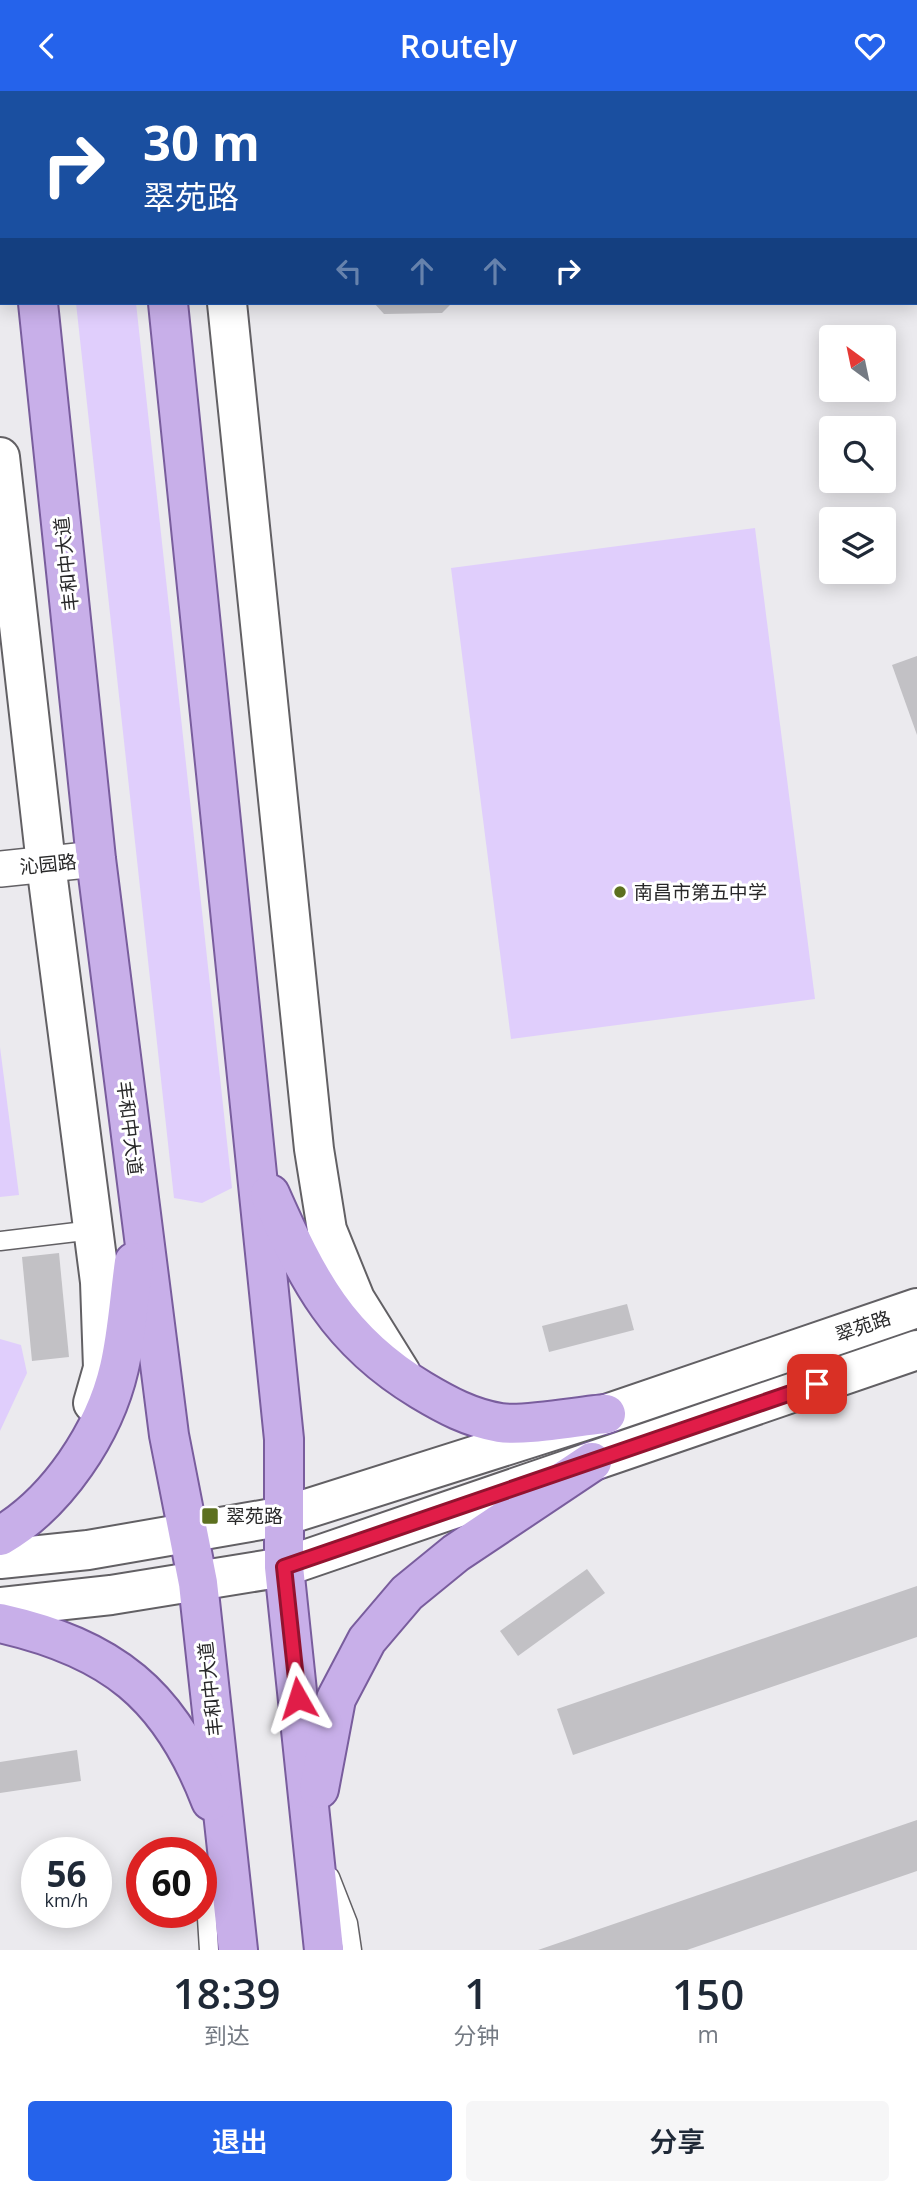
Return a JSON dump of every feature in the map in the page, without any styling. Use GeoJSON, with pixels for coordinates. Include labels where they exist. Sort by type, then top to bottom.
{"type":"FeatureCollection","features":[{"type":"Feature","properties":{"kind":"main road","name":"丰和中大道"},"geometry":{"type":"LineString","coordinates":[[38,305],[96,859],[169,1435],[198,1583],[238,1950]]}},
{"type":"Feature","properties":{"kind":"main road"},"geometry":{"type":"LineString","coordinates":[[168,305],[284,1439],[284,1567],[324,1950]]}},
{"type":"Feature","properties":{"kind":"main road"},"geometry":{"type":"LineString","coordinates":[[227,305],[314,1149],[327,1230],[355,1299],[406,1381]]}},
{"type":"Feature","properties":{"kind":"main road"},"geometry":{"type":"LineString","coordinates":[[0,457],[46,864],[100,1282],[103,1368],[77,1461]]}},
{"type":"Feature","properties":{"kind":"main road"},"geometry":{"type":"LineString","coordinates":[[257,1164],[296,1254],[326,1306],[368,1354],[454,1410],[501,1423],[606,1414]]}},
{"type":"Feature","properties":{"kind":"main road"},"geometry":{"type":"LineString","coordinates":[[0,1536],[43,1501],[77,1461],[102,1419],[119,1369],[141,1211]]}},
{"type":"Feature","properties":{"kind":"main road","name":"翠苑路"},"geometry":{"type":"LineString","coordinates":[[0,1559],[88,1550],[284,1516],[606,1414],[917,1308]]}},
{"type":"Feature","properties":{"kind":"main road","name":"翠苑路"},"geometry":{"type":"LineString","coordinates":[[0,1607],[198,1583],[284,1567],[917,1350]]}},
{"type":"Feature","properties":{"kind":"main road"},"geometry":{"type":"LineString","coordinates":[[311,1829],[336,1699],[367,1640],[407,1593],[456,1553],[592,1462]]}},
{"type":"Feature","properties":{"kind":"main road"},"geometry":{"type":"LineString","coordinates":[[0,1623],[44,1633],[113,1665],[146,1690],[178,1730],[201,1774],[226,1839]]}},
{"type":"Feature","properties":{"kind":"street","name":"沁园路"},"geometry":{"type":"LineString","coordinates":[[0,869],[96,859]]}},
{"type":"Feature","properties":{"kind":"lane"},"geometry":{"type":"LineString","coordinates":[[0,1241],[93,1230]]}},
{"type":"Feature","properties":{"kind":"lane"},"geometry":{"type":"LineString","coordinates":[[311,1829],[348,1923],[352,1950]]}},
{"type":"Feature","properties":{"kind":"lane"},"geometry":{"type":"LineString","coordinates":[[209,1950],[206,1902],[226,1839]]}},
{"type":"Feature","properties":{"kind":"shaded area"},"geometry":{"type":"Polygon","coordinates":[[[76,305],[136,305],[232,1188],[202,1203],[174,1198],[76,305]]]}},
{"type":"Feature","properties":{"kind":"shaded area"},"geometry":{"type":"Polygon","coordinates":[[[755,528],[815,999],[511,1039],[451,568],[755,528]]]}},
{"type":"Feature","properties":{"kind":"shaded area"},"geometry":{"type":"Polygon","coordinates":[[[0,1047],[19,1195],[0,1197],[0,1047]]]}},
{"type":"Feature","properties":{"kind":"shaded area"},"geometry":{"type":"Polygon","coordinates":[[[0,1339],[21,1345],[27,1373],[0,1431],[0,1339]]]}},
{"type":"Feature","properties":{"kind":"building"},"geometry":{"type":"Polygon","coordinates":[[[376,305],[450,305],[442,313],[384,314],[376,305]]]}},
{"type":"Feature","properties":{"kind":"building"},"geometry":{"type":"Polygon","coordinates":[[[917,656],[917,735],[892,665],[917,656]]]}},
{"type":"Feature","properties":{"kind":"building"},"geometry":{"type":"Polygon","coordinates":[[[59,1253],[69,1357],[32,1361],[22,1257],[59,1253]]]}},
{"type":"Feature","properties":{"kind":"building"},"geometry":{"type":"Polygon","coordinates":[[[627,1304],[634,1330],[549,1352],[542,1326],[627,1304]]]}},
{"type":"Feature","properties":{"kind":"building"},"geometry":{"type":"Polygon","coordinates":[[[587,1569],[605,1593],[518,1656],[500,1631],[587,1569]]]}},
{"type":"Feature","properties":{"kind":"building"},"geometry":{"type":"Polygon","coordinates":[[[917,1586],[917,1637],[573,1755],[557,1709],[917,1586]]]}},
{"type":"Feature","properties":{"kind":"building"},"geometry":{"type":"Polygon","coordinates":[[[77,1750],[81,1781],[0,1793],[0,1762],[77,1750]]]}},
{"type":"Feature","properties":{"kind":"building"},"geometry":{"type":"Polygon","coordinates":[[[917,1820],[917,1871],[687,1950],[538,1950],[917,1820]]]}},
{"type":"Feature","properties":{"kind":"place","name":"南昌市第五中学"},"geometry":{"type":"Point","coordinates":[620,892]}},
{"type":"Feature","properties":{"kind":"place","name":"翠苑路"},"geometry":{"type":"Point","coordinates":[210,1516]}},
{"type":"Feature","properties":{"kind":"route"},"geometry":{"type":"LineString","coordinates":[[298,1698],[284,1567],[817,1384]]}}]}
